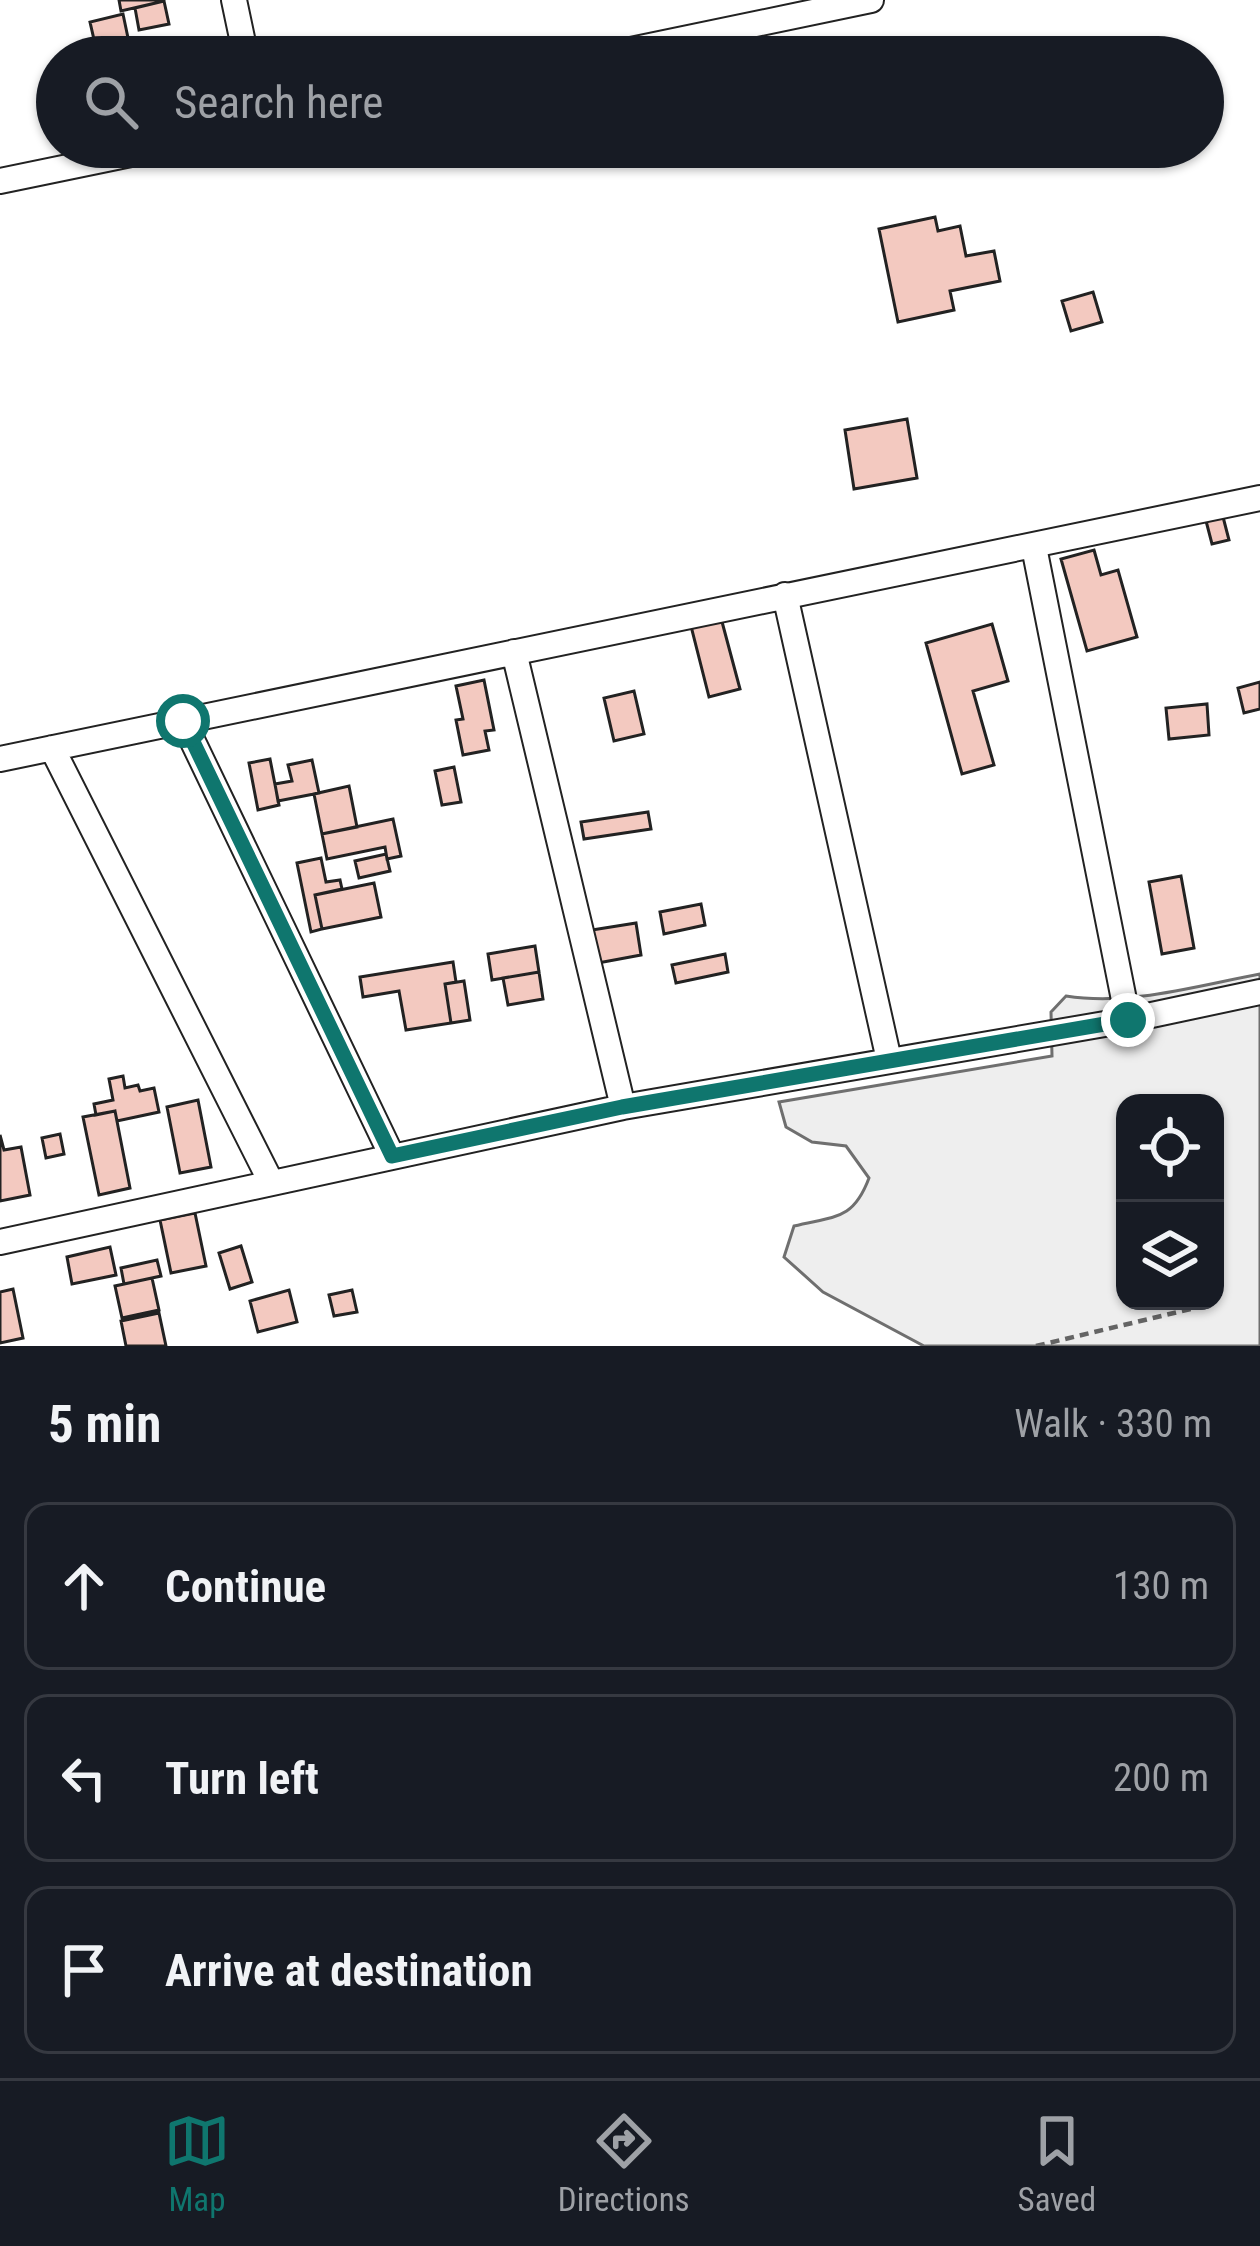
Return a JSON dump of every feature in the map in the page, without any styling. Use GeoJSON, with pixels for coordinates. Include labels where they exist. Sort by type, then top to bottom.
{"type":"FeatureCollection","features":[{"type":"Feature","properties":{"kind":"street"},"geometry":{"type":"LineString","coordinates":[[234,0],[242,36]]}},
{"type":"Feature","properties":{"kind":"street"},"geometry":{"type":"LineString","coordinates":[[698,36],[872,0]]}},
{"type":"Feature","properties":{"kind":"street"},"geometry":{"type":"LineString","coordinates":[[0,182],[66,168]]}},
{"type":"Feature","properties":{"kind":"street"},"geometry":{"type":"LineString","coordinates":[[0,759],[1260,498]]}},
{"type":"Feature","properties":{"kind":"street"},"geometry":{"type":"LineString","coordinates":[[1034,547],[1128,1020]]}},
{"type":"Feature","properties":{"kind":"street"},"geometry":{"type":"LineString","coordinates":[[785,595],[889,1060]]}},
{"type":"Feature","properties":{"kind":"street"},"geometry":{"type":"LineString","coordinates":[[514,652],[622,1107]]}},
{"type":"Feature","properties":{"kind":"street"},"geometry":{"type":"LineString","coordinates":[[183,721],[392,1156]]}},
{"type":"Feature","properties":{"kind":"street"},"geometry":{"type":"LineString","coordinates":[[52,748],[272,1182]]}},
{"type":"Feature","properties":{"kind":"street"},"geometry":{"type":"LineString","coordinates":[[0,1242],[622,1107],[1128,1020],[1260,992]]}},
{"type":"Feature","properties":{"kind":"path"},"geometry":{"type":"LineString","coordinates":[[1036,1346],[1186,1310]]}},
{"type":"Feature","properties":{"kind":"shaded area"},"geometry":{"type":"Polygon","coordinates":[[[1260,974],[1260,1346],[924,1346],[823,1292],[784,1257],[794,1226],[849,1209],[869,1178],[846,1146],[812,1142],[786,1127],[779,1102],[1052,1056],[1051,1012],[1066,996],[1139,997],[1260,974]]]}},
{"type":"Feature","properties":{"kind":"building"},"geometry":{"type":"Polygon","coordinates":[[[119,0],[164,0],[164,1],[121,11],[119,0]]]}},
{"type":"Feature","properties":{"kind":"building"},"geometry":{"type":"Polygon","coordinates":[[[164,1],[169,24],[139,30],[135,8],[164,1]]]}},
{"type":"Feature","properties":{"kind":"building"},"geometry":{"type":"Polygon","coordinates":[[[123,14],[128,36],[93,36],[90,22],[123,14]]]}},
{"type":"Feature","properties":{"kind":"building"},"geometry":{"type":"Polygon","coordinates":[[[935,217],[938,231],[960,226],[966,256],[994,251],[1000,281],[950,291],[954,310],[898,322],[879,229],[935,217]]]}},
{"type":"Feature","properties":{"kind":"building"},"geometry":{"type":"Polygon","coordinates":[[[1093,292],[1102,322],[1071,331],[1062,301],[1093,292]]]}},
{"type":"Feature","properties":{"kind":"building"},"geometry":{"type":"Polygon","coordinates":[[[907,419],[917,478],[854,489],[845,430],[907,419]]]}},
{"type":"Feature","properties":{"kind":"building"},"geometry":{"type":"Polygon","coordinates":[[[1222,513],[1229,540],[1212,544],[1205,517],[1222,513]]]}},
{"type":"Feature","properties":{"kind":"building"},"geometry":{"type":"Polygon","coordinates":[[[1094,550],[1101,575],[1118,570],[1137,637],[1087,651],[1061,559],[1094,550]]]}},
{"type":"Feature","properties":{"kind":"building"},"geometry":{"type":"Polygon","coordinates":[[[721,618],[740,689],[709,697],[691,626],[721,618]]]}},
{"type":"Feature","properties":{"kind":"building"},"geometry":{"type":"Polygon","coordinates":[[[992,624],[1008,681],[973,691],[994,765],[962,774],[926,643],[992,624]]]}},
{"type":"Feature","properties":{"kind":"building"},"geometry":{"type":"Polygon","coordinates":[[[484,680],[494,730],[485,731],[489,750],[463,755],[456,720],[463,719],[456,686],[484,680]]]}},
{"type":"Feature","properties":{"kind":"building"},"geometry":{"type":"Polygon","coordinates":[[[1260,682],[1260,709],[1244,713],[1238,688],[1260,682]]]}},
{"type":"Feature","properties":{"kind":"building"},"geometry":{"type":"Polygon","coordinates":[[[634,691],[644,734],[614,741],[604,698],[634,691]]]}},
{"type":"Feature","properties":{"kind":"building"},"geometry":{"type":"Polygon","coordinates":[[[1207,704],[1209,735],[1169,739],[1166,708],[1207,704]]]}},
{"type":"Feature","properties":{"kind":"building"},"geometry":{"type":"Polygon","coordinates":[[[270,759],[279,805],[258,810],[249,763],[270,759]]]}},
{"type":"Feature","properties":{"kind":"building"},"geometry":{"type":"Polygon","coordinates":[[[312,760],[319,793],[278,801],[275,784],[292,781],[288,765],[312,760]]]}},
{"type":"Feature","properties":{"kind":"building"},"geometry":{"type":"Polygon","coordinates":[[[454,767],[461,802],[442,805],[435,771],[454,767]]]}},
{"type":"Feature","properties":{"kind":"building"},"geometry":{"type":"Polygon","coordinates":[[[349,786],[357,827],[322,834],[314,794],[349,786]]]}},
{"type":"Feature","properties":{"kind":"building"},"geometry":{"type":"Polygon","coordinates":[[[648,812],[651,829],[584,839],[581,822],[648,812]]]}},
{"type":"Feature","properties":{"kind":"building"},"geometry":{"type":"Polygon","coordinates":[[[393,819],[401,856],[387,859],[385,847],[327,859],[322,834],[393,819]]]}},
{"type":"Feature","properties":{"kind":"building"},"geometry":{"type":"Polygon","coordinates":[[[386,854],[390,871],[359,878],[355,861],[386,854]]]}},
{"type":"Feature","properties":{"kind":"building"},"geometry":{"type":"Polygon","coordinates":[[[321,858],[326,882],[340,880],[342,889],[315,895],[322,929],[311,932],[297,863],[321,858]]]}},
{"type":"Feature","properties":{"kind":"building"},"geometry":{"type":"Polygon","coordinates":[[[1181,876],[1194,948],[1162,954],[1149,882],[1181,876]]]}},
{"type":"Feature","properties":{"kind":"building"},"geometry":{"type":"Polygon","coordinates":[[[374,883],[381,917],[322,929],[315,895],[374,883]]]}},
{"type":"Feature","properties":{"kind":"building"},"geometry":{"type":"Polygon","coordinates":[[[701,904],[705,925],[664,934],[660,912],[701,904]]]}},
{"type":"Feature","properties":{"kind":"building"},"geometry":{"type":"Polygon","coordinates":[[[636,923],[641,955],[598,963],[592,930],[636,923]]]}},
{"type":"Feature","properties":{"kind":"building"},"geometry":{"type":"Polygon","coordinates":[[[535,946],[539,972],[492,980],[488,954],[535,946]]]}},
{"type":"Feature","properties":{"kind":"building"},"geometry":{"type":"Polygon","coordinates":[[[725,954],[728,972],[676,983],[672,965],[725,954]]]}},
{"type":"Feature","properties":{"kind":"building"},"geometry":{"type":"Polygon","coordinates":[[[453,962],[456,982],[445,984],[451,1023],[406,1030],[399,991],[363,997],[360,977],[453,962]]]}},
{"type":"Feature","properties":{"kind":"building"},"geometry":{"type":"Polygon","coordinates":[[[539,972],[543,999],[508,1005],[503,978],[539,972]]]}},
{"type":"Feature","properties":{"kind":"building"},"geometry":{"type":"Polygon","coordinates":[[[464,981],[470,1020],[451,1023],[445,984],[464,981]]]}},
{"type":"Feature","properties":{"kind":"building"},"geometry":{"type":"Polygon","coordinates":[[[123,1076],[125,1088],[154,1088],[159,1112],[117,1121],[115,1111],[96,1115],[94,1104],[113,1100],[109,1079],[123,1076]]]}},
{"type":"Feature","properties":{"kind":"building"},"geometry":{"type":"Polygon","coordinates":[[[198,1100],[211,1167],[180,1173],[167,1107],[198,1100]]]}},
{"type":"Feature","properties":{"kind":"building"},"geometry":{"type":"Polygon","coordinates":[[[115,1111],[130,1188],[99,1195],[83,1117],[115,1111]]]}},
{"type":"Feature","properties":{"kind":"building"},"geometry":{"type":"Polygon","coordinates":[[[60,1134],[64,1154],[46,1158],[42,1138],[60,1134]]]}},
{"type":"Feature","properties":{"kind":"building"},"geometry":{"type":"Polygon","coordinates":[[[0,1135],[4,1150],[21,1147],[30,1195],[0,1201],[0,1135]]]}},
{"type":"Feature","properties":{"kind":"building"},"geometry":{"type":"Polygon","coordinates":[[[195,1213],[206,1266],[171,1273],[160,1220],[195,1213]]]}},
{"type":"Feature","properties":{"kind":"building"},"geometry":{"type":"Polygon","coordinates":[[[241,1246],[252,1282],[230,1289],[219,1253],[241,1246]]]}},
{"type":"Feature","properties":{"kind":"building"},"geometry":{"type":"Polygon","coordinates":[[[110,1247],[116,1275],[72,1284],[67,1257],[110,1247]]]}},
{"type":"Feature","properties":{"kind":"building"},"geometry":{"type":"Polygon","coordinates":[[[157,1260],[161,1276],[124,1284],[121,1268],[157,1260]]]}},
{"type":"Feature","properties":{"kind":"building"},"geometry":{"type":"Polygon","coordinates":[[[152,1278],[159,1310],[122,1318],[115,1286],[152,1278]]]}},
{"type":"Feature","properties":{"kind":"building"},"geometry":{"type":"Polygon","coordinates":[[[13,1289],[23,1338],[0,1343],[0,1292],[13,1289]]]}},
{"type":"Feature","properties":{"kind":"building"},"geometry":{"type":"Polygon","coordinates":[[[289,1290],[297,1322],[258,1332],[250,1301],[289,1290]]]}},
{"type":"Feature","properties":{"kind":"building"},"geometry":{"type":"Polygon","coordinates":[[[352,1290],[357,1312],[334,1316],[329,1295],[352,1290]]]}},
{"type":"Feature","properties":{"kind":"building"},"geometry":{"type":"Polygon","coordinates":[[[159,1313],[166,1346],[126,1346],[121,1321],[159,1313]]]}},
{"type":"Feature","properties":{"kind":"route"},"geometry":{"type":"LineString","coordinates":[[183,721],[392,1156],[622,1107],[1128,1020]]}}]}
